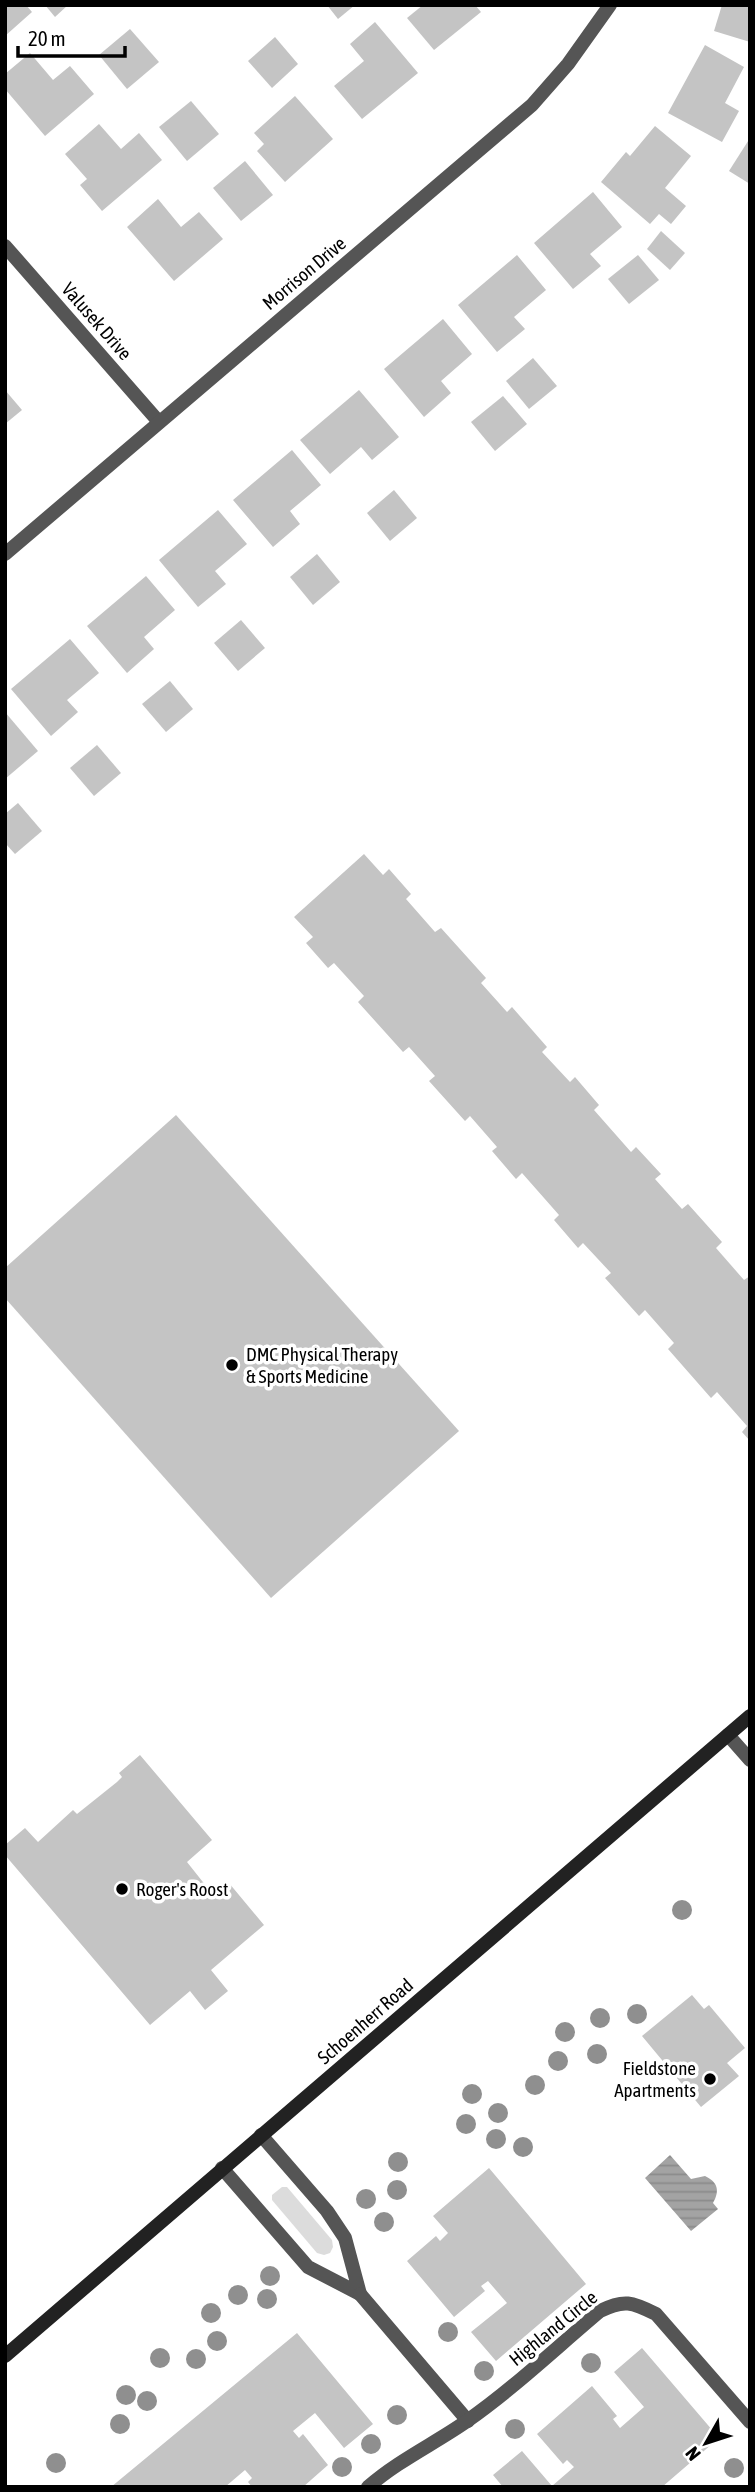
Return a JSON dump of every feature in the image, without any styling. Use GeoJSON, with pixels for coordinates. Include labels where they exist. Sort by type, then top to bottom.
{"type":"FeatureCollection","features":[{"type":"Feature","properties":{"kind":"main road","name":"Schoenherr Road"},"geometry":{"type":"LineString","coordinates":[[5,2356],[750,1716]]}},
{"type":"Feature","properties":{"kind":"street","name":"Morrison Drive"},"geometry":{"type":"LineString","coordinates":[[5,554],[531,105],[568,64],[610,5]]}},
{"type":"Feature","properties":{"kind":"street","name":"Valusek Drive"},"geometry":{"type":"LineString","coordinates":[[5,246],[159,422]]}},
{"type":"Feature","properties":{"kind":"street"},"geometry":{"type":"LineString","coordinates":[[728,1735],[750,1760]]}},
{"type":"Feature","properties":{"kind":"street"},"geometry":{"type":"LineString","coordinates":[[261,2135],[327,2211],[345,2238],[360,2294]]}},
{"type":"Feature","properties":{"kind":"street"},"geometry":{"type":"LineString","coordinates":[[222,2168],[308,2267],[360,2294],[468,2421]]}},
{"type":"Feature","properties":{"kind":"street","name":"Highland Circle"},"geometry":{"type":"LineString","coordinates":[[368,2487],[399,2462],[468,2421],[600,2311],[617,2302],[638,2305],[656,2314],[750,2422]]}},
{"type":"Feature","properties":{"kind":"shaded area"},"geometry":{"type":"Polygon","coordinates":[[[670,2155],[691,2179],[705,2176],[713,2181],[716,2187],[717,2195],[713,2203],[718,2209],[691,2231],[645,2178],[670,2155]]]}},
{"type":"Feature","properties":{"kind":"shaded area"},"geometry":{"type":"Polygon","coordinates":[[[282,2187],[287,2187],[332,2240],[330,2253],[317,2253],[272,2200],[272,2195],[282,2187]]]}},
{"type":"Feature","properties":{"kind":"building"},"geometry":{"type":"Polygon","coordinates":[[[5,5],[26,5],[32,12],[5,36],[5,5]]]}},
{"type":"Feature","properties":{"kind":"building"},"geometry":{"type":"Polygon","coordinates":[[[45,5],[68,5],[55,17],[45,5]]]}},
{"type":"Feature","properties":{"kind":"building"},"geometry":{"type":"Polygon","coordinates":[[[327,5],[355,5],[338,19],[327,5]]]}},
{"type":"Feature","properties":{"kind":"building"},"geometry":{"type":"Polygon","coordinates":[[[423,5],[475,5],[481,12],[434,50],[407,18],[423,5]]]}},
{"type":"Feature","properties":{"kind":"building"},"geometry":{"type":"Polygon","coordinates":[[[722,5],[750,5],[750,42],[714,31],[722,5]]]}},
{"type":"Feature","properties":{"kind":"building"},"geometry":{"type":"Polygon","coordinates":[[[375,22],[418,73],[362,119],[334,86],[364,61],[350,44],[375,22]]]}},
{"type":"Feature","properties":{"kind":"building"},"geometry":{"type":"Polygon","coordinates":[[[130,29],[159,62],[127,89],[99,55],[130,29]]]}},
{"type":"Feature","properties":{"kind":"building"},"geometry":{"type":"Polygon","coordinates":[[[275,37],[298,64],[272,88],[248,61],[275,37]]]}},
{"type":"Feature","properties":{"kind":"building"},"geometry":{"type":"Polygon","coordinates":[[[705,45],[744,67],[725,103],[739,111],[722,142],[668,113],[705,45]]]}},
{"type":"Feature","properties":{"kind":"building"},"geometry":{"type":"Polygon","coordinates":[[[30,53],[53,80],[70,66],[94,94],[45,136],[5,89],[5,74],[30,53]]]}},
{"type":"Feature","properties":{"kind":"building"},"geometry":{"type":"Polygon","coordinates":[[[295,96],[333,139],[285,182],[257,151],[264,144],[254,133],[295,96]]]}},
{"type":"Feature","properties":{"kind":"building"},"geometry":{"type":"Polygon","coordinates":[[[191,101],[219,134],[187,161],[159,127],[191,101]]]}},
{"type":"Feature","properties":{"kind":"building"},"geometry":{"type":"Polygon","coordinates":[[[99,124],[121,149],[139,133],[162,160],[102,211],[80,185],[87,179],[65,154],[99,124]]]}},
{"type":"Feature","properties":{"kind":"building"},"geometry":{"type":"Polygon","coordinates":[[[655,126],[691,156],[665,188],[686,206],[671,224],[659,214],[650,224],[601,182],[626,152],[630,156],[655,126]]]}},
{"type":"Feature","properties":{"kind":"building"},"geometry":{"type":"Polygon","coordinates":[[[750,138],[750,184],[729,171],[750,138]]]}},
{"type":"Feature","properties":{"kind":"building"},"geometry":{"type":"Polygon","coordinates":[[[245,161],[273,195],[241,221],[213,188],[245,161]]]}},
{"type":"Feature","properties":{"kind":"building"},"geometry":{"type":"Polygon","coordinates":[[[593,192],[622,227],[590,254],[601,266],[573,289],[534,243],[593,192]]]}},
{"type":"Feature","properties":{"kind":"building"},"geometry":{"type":"Polygon","coordinates":[[[158,199],[181,227],[199,212],[223,239],[174,281],[127,227],[158,199]]]}},
{"type":"Feature","properties":{"kind":"building"},"geometry":{"type":"Polygon","coordinates":[[[661,231],[685,253],[670,270],[647,249],[661,231]]]}},
{"type":"Feature","properties":{"kind":"building"},"geometry":{"type":"Polygon","coordinates":[[[517,255],[546,290],[514,317],[525,329],[497,352],[458,305],[517,255]]]}},
{"type":"Feature","properties":{"kind":"building"},"geometry":{"type":"Polygon","coordinates":[[[638,255],[659,280],[629,304],[608,279],[638,255]]]}},
{"type":"Feature","properties":{"kind":"building"},"geometry":{"type":"Polygon","coordinates":[[[443,319],[472,354],[441,381],[451,393],[424,417],[384,369],[443,319]]]}},
{"type":"Feature","properties":{"kind":"building"},"geometry":{"type":"Polygon","coordinates":[[[533,358],[557,386],[529,409],[506,381],[533,358]]]}},
{"type":"Feature","properties":{"kind":"building"},"geometry":{"type":"Polygon","coordinates":[[[5,390],[22,410],[5,424],[5,390]]]}},
{"type":"Feature","properties":{"kind":"building"},"geometry":{"type":"Polygon","coordinates":[[[359,390],[399,437],[372,460],[361,447],[330,474],[300,440],[359,390]]]}},
{"type":"Feature","properties":{"kind":"building"},"geometry":{"type":"Polygon","coordinates":[[[503,396],[527,424],[495,451],[471,422],[503,396]]]}},
{"type":"Feature","properties":{"kind":"building"},"geometry":{"type":"Polygon","coordinates":[[[292,450],[321,485],[290,511],[300,524],[273,547],[233,500],[292,450]]]}},
{"type":"Feature","properties":{"kind":"building"},"geometry":{"type":"Polygon","coordinates":[[[394,490],[417,518],[390,541],[367,513],[394,490]]]}},
{"type":"Feature","properties":{"kind":"building"},"geometry":{"type":"Polygon","coordinates":[[[218,510],[247,544],[215,571],[226,584],[198,607],[159,560],[218,510]]]}},
{"type":"Feature","properties":{"kind":"building"},"geometry":{"type":"Polygon","coordinates":[[[317,554],[340,582],[313,605],[290,577],[317,554]]]}},
{"type":"Feature","properties":{"kind":"building"},"geometry":{"type":"Polygon","coordinates":[[[146,576],[175,610],[144,637],[154,649],[127,673],[87,626],[146,576]]]}},
{"type":"Feature","properties":{"kind":"building"},"geometry":{"type":"Polygon","coordinates":[[[241,620],[265,648],[238,671],[214,643],[241,620]]]}},
{"type":"Feature","properties":{"kind":"building"},"geometry":{"type":"Polygon","coordinates":[[[70,639],[99,673],[67,700],[78,712],[51,736],[11,689],[70,639]]]}},
{"type":"Feature","properties":{"kind":"building"},"geometry":{"type":"Polygon","coordinates":[[[170,681],[193,709],[166,732],[142,704],[170,681]]]}},
{"type":"Feature","properties":{"kind":"building"},"geometry":{"type":"Polygon","coordinates":[[[5,712],[38,751],[5,779],[5,712]]]}},
{"type":"Feature","properties":{"kind":"building"},"geometry":{"type":"Polygon","coordinates":[[[97,745],[121,773],[94,796],[70,768],[97,745]]]}},
{"type":"Feature","properties":{"kind":"building"},"geometry":{"type":"Polygon","coordinates":[[[18,803],[42,831],[15,854],[5,843],[5,814],[18,803]]]}},
{"type":"Feature","properties":{"kind":"building"},"geometry":{"type":"Polygon","coordinates":[[[364,854],[383,875],[389,869],[411,894],[406,899],[435,932],[441,928],[486,978],[481,983],[507,1012],[512,1007],[547,1047],[542,1052],[570,1082],[575,1077],[599,1105],[594,1110],[631,1152],[636,1147],[661,1174],[655,1179],[682,1209],[688,1204],[722,1242],[716,1248],[744,1280],[750,1276],[750,1441],[742,1432],[747,1426],[717,1392],[711,1398],[668,1349],[674,1343],[645,1310],[639,1316],[605,1278],[611,1273],[583,1243],[578,1248],[554,1220],[559,1215],[522,1173],[516,1179],[492,1151],[497,1147],[470,1116],[465,1121],[429,1081],[435,1076],[409,1047],[403,1052],[358,1002],[364,996],[334,963],[328,968],[306,943],[313,937],[294,917],[364,854]]]}},
{"type":"Feature","properties":{"kind":"building","name":"DMC Physical Therapy & Sports Medicine"},"geometry":{"type":"Polygon","coordinates":[[[176,1115],[459,1431],[271,1598],[5,1298],[5,1268],[176,1115]]]}},
{"type":"Feature","properties":{"kind":"building","name":"Roger's Roost"},"geometry":{"type":"Polygon","coordinates":[[[140,1755],[212,1840],[187,1862],[214,1896],[229,1883],[264,1925],[211,1970],[228,1991],[205,2010],[190,1991],[150,2025],[5,1855],[5,1845],[25,1828],[38,1842],[73,1810],[77,1814],[117,1782],[122,1777],[119,1773],[140,1755]]]}},
{"type":"Feature","properties":{"kind":"building"},"geometry":{"type":"Polygon","coordinates":[[[692,1995],[704,2009],[709,2005],[745,2048],[727,2063],[739,2076],[701,2107],[642,2036],[692,1995]]]}},
{"type":"Feature","properties":{"kind":"building"},"geometry":{"type":"Polygon","coordinates":[[[489,2168],[586,2284],[496,2361],[471,2332],[507,2303],[488,2281],[481,2286],[485,2291],[454,2317],[407,2261],[436,2236],[440,2241],[448,2233],[433,2216],[489,2168]]]}},
{"type":"Feature","properties":{"kind":"building"},"geometry":{"type":"Polygon","coordinates":[[[297,2333],[373,2424],[344,2448],[315,2413],[293,2431],[299,2438],[303,2434],[328,2465],[303,2487],[252,2487],[248,2482],[252,2478],[245,2470],[225,2487],[111,2487],[297,2333]]]}},
{"type":"Feature","properties":{"kind":"building"},"geometry":{"type":"Polygon","coordinates":[[[642,2348],[719,2438],[662,2487],[503,2487],[493,2475],[522,2451],[552,2486],[574,2467],[567,2460],[563,2464],[537,2434],[592,2386],[617,2416],[613,2419],[620,2428],[644,2407],[614,2372],[642,2348]]]}},
{"type":"Feature","properties":{"kind":"place","name":"DMC Physical Therapy & Sports Medicine"},"geometry":{"type":"Point","coordinates":[232,1365]}},
{"type":"Feature","properties":{"kind":"place","name":"Roger's Roost"},"geometry":{"type":"Point","coordinates":[122,1889]}},
{"type":"Feature","properties":{"kind":"place","name":"Fieldstone Apartments"},"geometry":{"type":"Point","coordinates":[710,2079]}}]}
